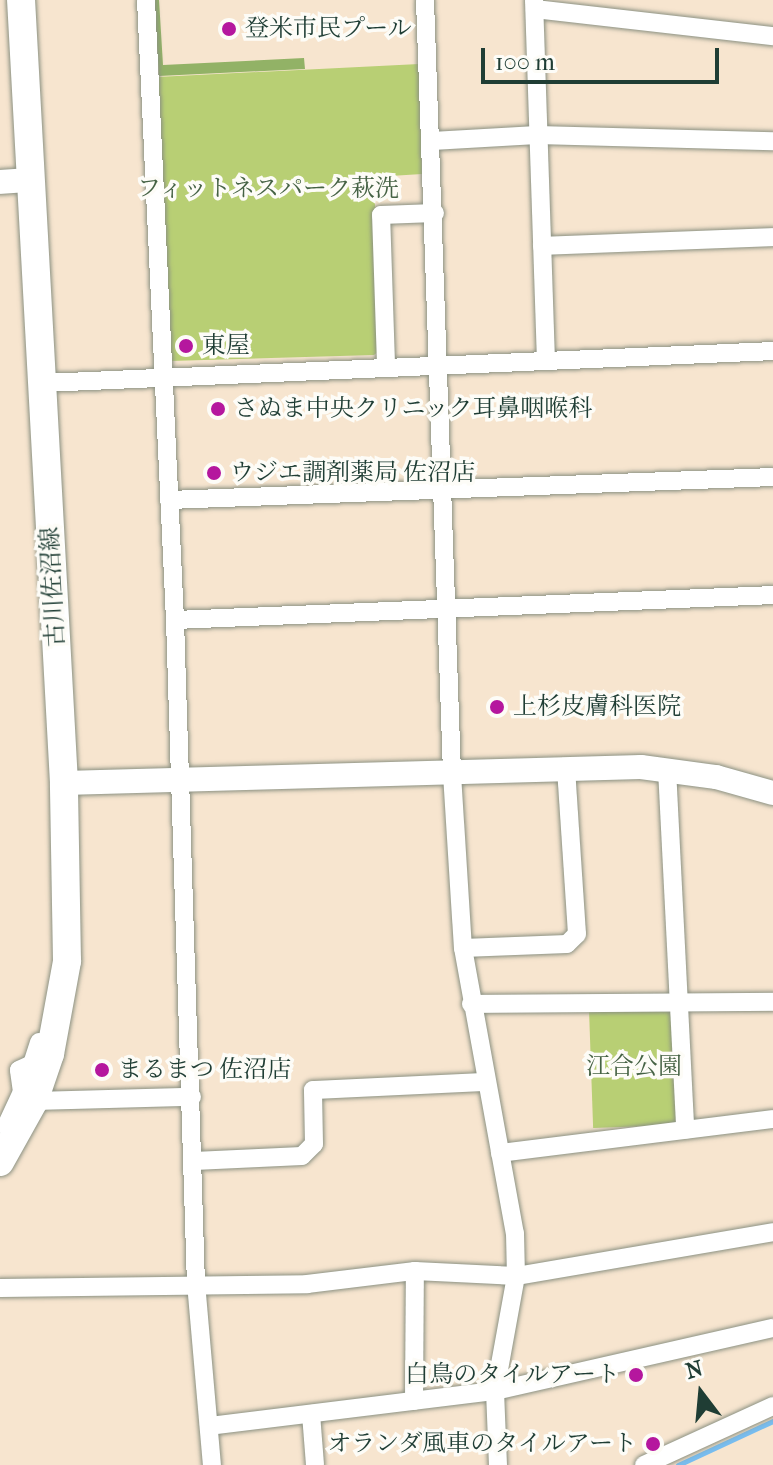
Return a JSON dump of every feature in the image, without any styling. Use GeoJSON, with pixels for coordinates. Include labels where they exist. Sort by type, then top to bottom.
{"type":"FeatureCollection","features":[{"type":"Feature","properties":{"kind":"main road","name":"古川佐沼線"},"geometry":{"type":"LineString","coordinates":[[0,1162],[34,1101],[59,1012],[68,941],[64,783],[21,0]]}},
{"type":"Feature","properties":{"kind":"street"},"geometry":{"type":"LineString","coordinates":[[146,0],[182,781],[196,1283],[212,1465]]}},
{"type":"Feature","properties":{"kind":"street"},"geometry":{"type":"LineString","coordinates":[[425,0],[441,362],[452,774],[463,948],[485,1082],[510,1197],[516,1276],[495,1391],[498,1465]]}},
{"type":"Feature","properties":{"kind":"street"},"geometry":{"type":"LineString","coordinates":[[546,359],[534,5],[773,36]]}},
{"type":"Feature","properties":{"kind":"street"},"geometry":{"type":"LineString","coordinates":[[432,141],[537,135],[773,141]]}},
{"type":"Feature","properties":{"kind":"street"},"geometry":{"type":"LineString","coordinates":[[0,182],[29,180]]}},
{"type":"Feature","properties":{"kind":"street"},"geometry":{"type":"LineString","coordinates":[[386,364],[381,215],[435,213]]}},
{"type":"Feature","properties":{"kind":"street"},"geometry":{"type":"LineString","coordinates":[[542,246],[773,237]]}},
{"type":"Feature","properties":{"kind":"street"},"geometry":{"type":"LineString","coordinates":[[44,383],[386,364],[773,351]]}},
{"type":"Feature","properties":{"kind":"street"},"geometry":{"type":"LineString","coordinates":[[169,500],[773,477]]}},
{"type":"Feature","properties":{"kind":"street"},"geometry":{"type":"LineString","coordinates":[[175,620],[773,595]]}},
{"type":"Feature","properties":{"kind":"street"},"geometry":{"type":"LineString","coordinates":[[64,783],[452,774],[566,768],[667,769],[771,792]]}},
{"type":"Feature","properties":{"kind":"street"},"geometry":{"type":"LineString","coordinates":[[463,948],[567,944],[577,934],[566,768]]}},
{"type":"Feature","properties":{"kind":"street"},"geometry":{"type":"LineString","coordinates":[[667,769],[685,1130]]}},
{"type":"Feature","properties":{"kind":"street"},"geometry":{"type":"LineString","coordinates":[[0,1140],[22,1092],[19,1070],[35,1058],[68,941]]}},
{"type":"Feature","properties":{"kind":"street"},"geometry":{"type":"LineString","coordinates":[[471,1004],[773,1002]]}},
{"type":"Feature","properties":{"kind":"street"},"geometry":{"type":"LineString","coordinates":[[194,1161],[302,1156],[314,1144],[313,1090],[485,1082]]}},
{"type":"Feature","properties":{"kind":"street"},"geometry":{"type":"LineString","coordinates":[[34,1101],[192,1097]]}},
{"type":"Feature","properties":{"kind":"street"},"geometry":{"type":"LineString","coordinates":[[500,1153],[773,1119]]}},
{"type":"Feature","properties":{"kind":"street"},"geometry":{"type":"LineString","coordinates":[[0,1288],[196,1283],[307,1284],[415,1271],[516,1276],[773,1232]]}},
{"type":"Feature","properties":{"kind":"street"},"geometry":{"type":"LineString","coordinates":[[414,1401],[415,1271]]}},
{"type":"Feature","properties":{"kind":"street"},"geometry":{"type":"LineString","coordinates":[[209,1426],[495,1391],[773,1328]]}},
{"type":"Feature","properties":{"kind":"street"},"geometry":{"type":"LineString","coordinates":[[644,1465],[773,1406]]}},
{"type":"Feature","properties":{"kind":"street"},"geometry":{"type":"LineString","coordinates":[[311,1414],[315,1465]]}},
{"type":"Feature","properties":{"kind":"green space"},"geometry":{"type":"Polygon","coordinates":[[[154,0],[159,0],[163,65],[304,58],[305,69],[159,76],[154,0]]]}},
{"type":"Feature","properties":{"kind":"green space","name":"フィットネスパーク萩洗"},"geometry":{"type":"Polygon","coordinates":[[[419,64],[422,174],[374,177],[380,350],[374,355],[170,361],[157,77],[419,64]]]}},
{"type":"Feature","properties":{"kind":"green space","name":"江合公園"},"geometry":{"type":"Polygon","coordinates":[[[674,1008],[678,1125],[593,1128],[589,1011],[674,1008]]]}},
{"type":"Feature","properties":{"kind":"waterway"},"geometry":{"type":"LineString","coordinates":[[678,1465],[773,1421]]}},
{"type":"Feature","properties":{"kind":"place","name":"登米市民プール"},"geometry":{"type":"Point","coordinates":[229,29]}},
{"type":"Feature","properties":{"kind":"place","name":"東屋"},"geometry":{"type":"Point","coordinates":[186,346]}},
{"type":"Feature","properties":{"kind":"place","name":"さぬま中央クリニック耳鼻咽喉科"},"geometry":{"type":"Point","coordinates":[218,409]}},
{"type":"Feature","properties":{"kind":"place","name":"ウジエ調剤薬局 佐沼店"},"geometry":{"type":"Point","coordinates":[214,473]}},
{"type":"Feature","properties":{"kind":"place","name":"上杉皮膚科医院"},"geometry":{"type":"Point","coordinates":[497,707]}},
{"type":"Feature","properties":{"kind":"place","name":"まるまつ 佐沼店"},"geometry":{"type":"Point","coordinates":[102,1070]}},
{"type":"Feature","properties":{"kind":"place","name":"白鳥のタイルアート"},"geometry":{"type":"Point","coordinates":[636,1375]}},
{"type":"Feature","properties":{"kind":"place","name":"オランダ風車のタイルアート"},"geometry":{"type":"Point","coordinates":[653,1444]}}]}
